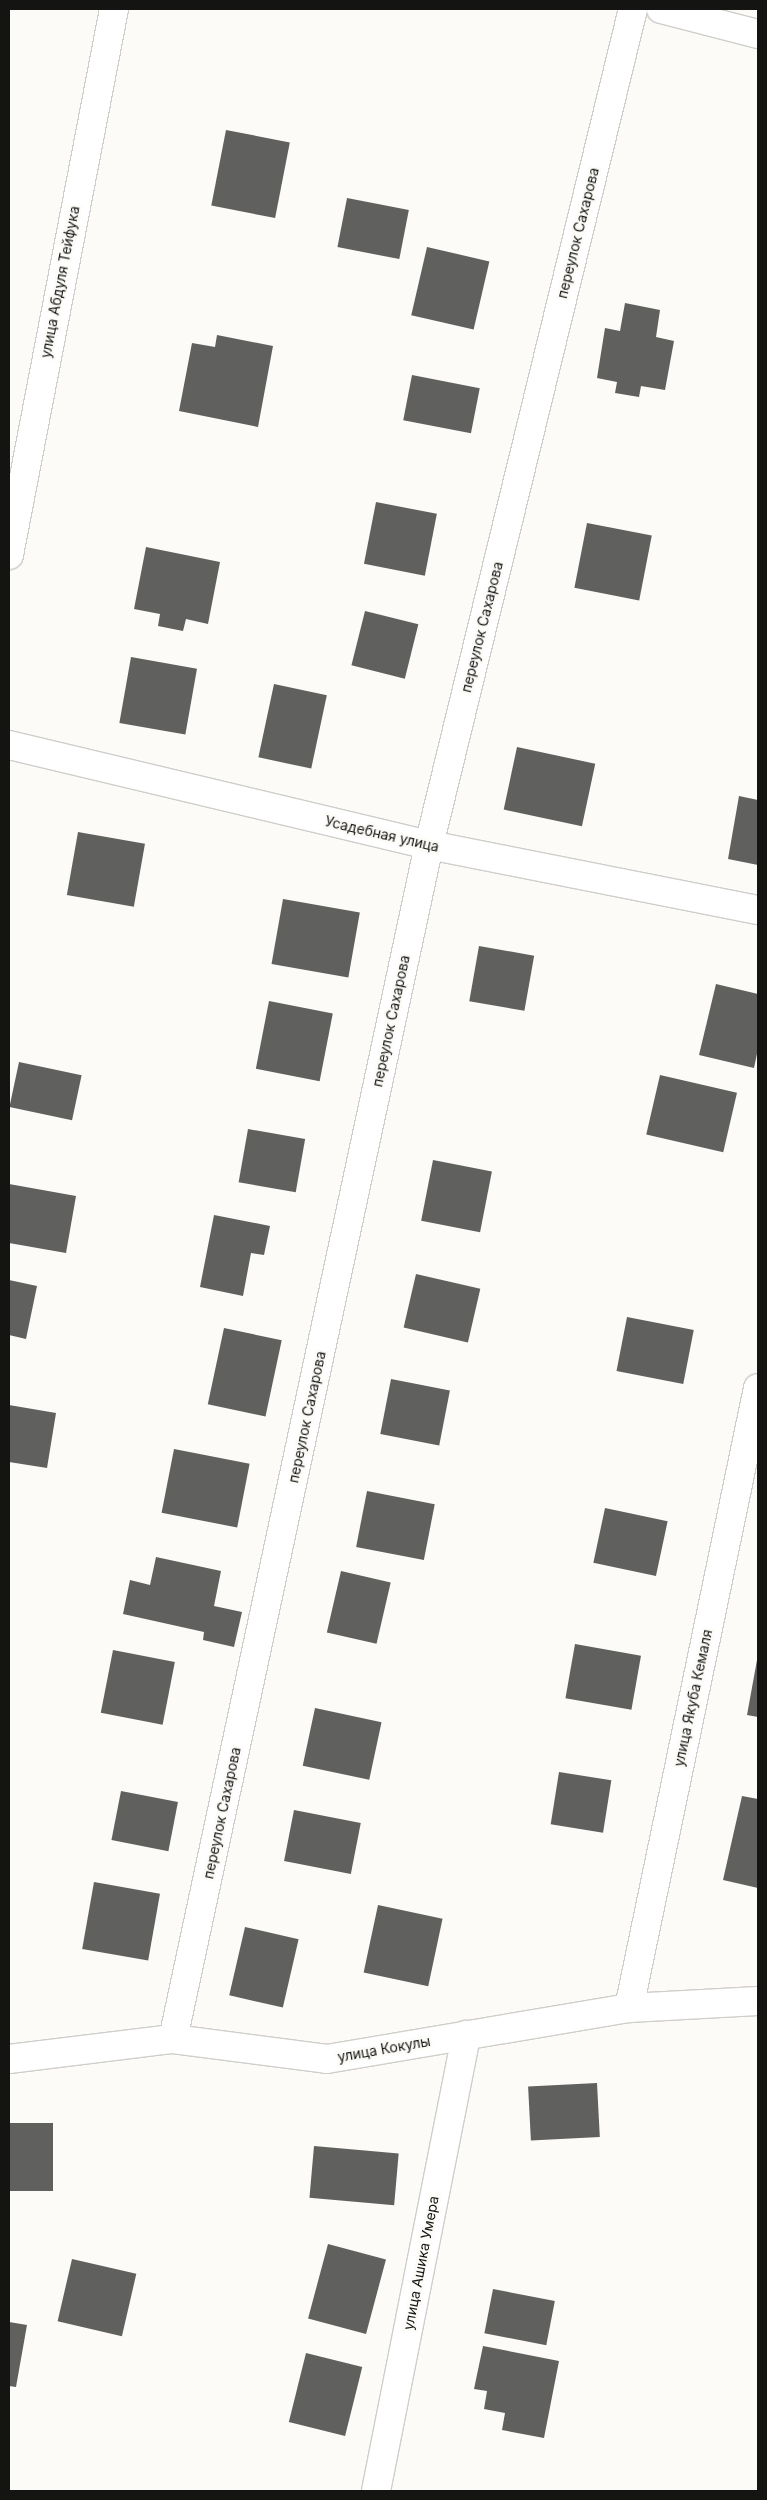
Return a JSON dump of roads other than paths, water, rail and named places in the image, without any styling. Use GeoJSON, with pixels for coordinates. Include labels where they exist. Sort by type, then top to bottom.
{"type":"FeatureCollection","features":[{"type":"Feature","properties":{"kind":"street","name":"улица Абдуля Тейфука"},"geometry":{"type":"LineString","coordinates":[[9,555],[114,9]]}},
{"type":"Feature","properties":{"kind":"street","name":"переулок Сахарова"},"geometry":{"type":"LineString","coordinates":[[173,2039],[429,845],[633,9]]}},
{"type":"Feature","properties":{"kind":"street"},"geometry":{"type":"LineString","coordinates":[[661,9],[758,34]]}},
{"type":"Feature","properties":{"kind":"street","name":"Усадебная улица"},"geometry":{"type":"LineString","coordinates":[[9,745],[429,845],[758,910]]}},
{"type":"Feature","properties":{"kind":"street","name":"улица Якуба Кемаля"},"geometry":{"type":"LineString","coordinates":[[629,2008],[758,1388]]}},
{"type":"Feature","properties":{"kind":"street","name":"улица Кокулы"},"geometry":{"type":"LineString","coordinates":[[9,2059],[173,2039],[327,2059],[629,2008],[758,2001]]}},
{"type":"Feature","properties":{"kind":"street","name":"улица Ашика Умера"},"geometry":{"type":"LineString","coordinates":[[376,2491],[466,2035]]}}]}
